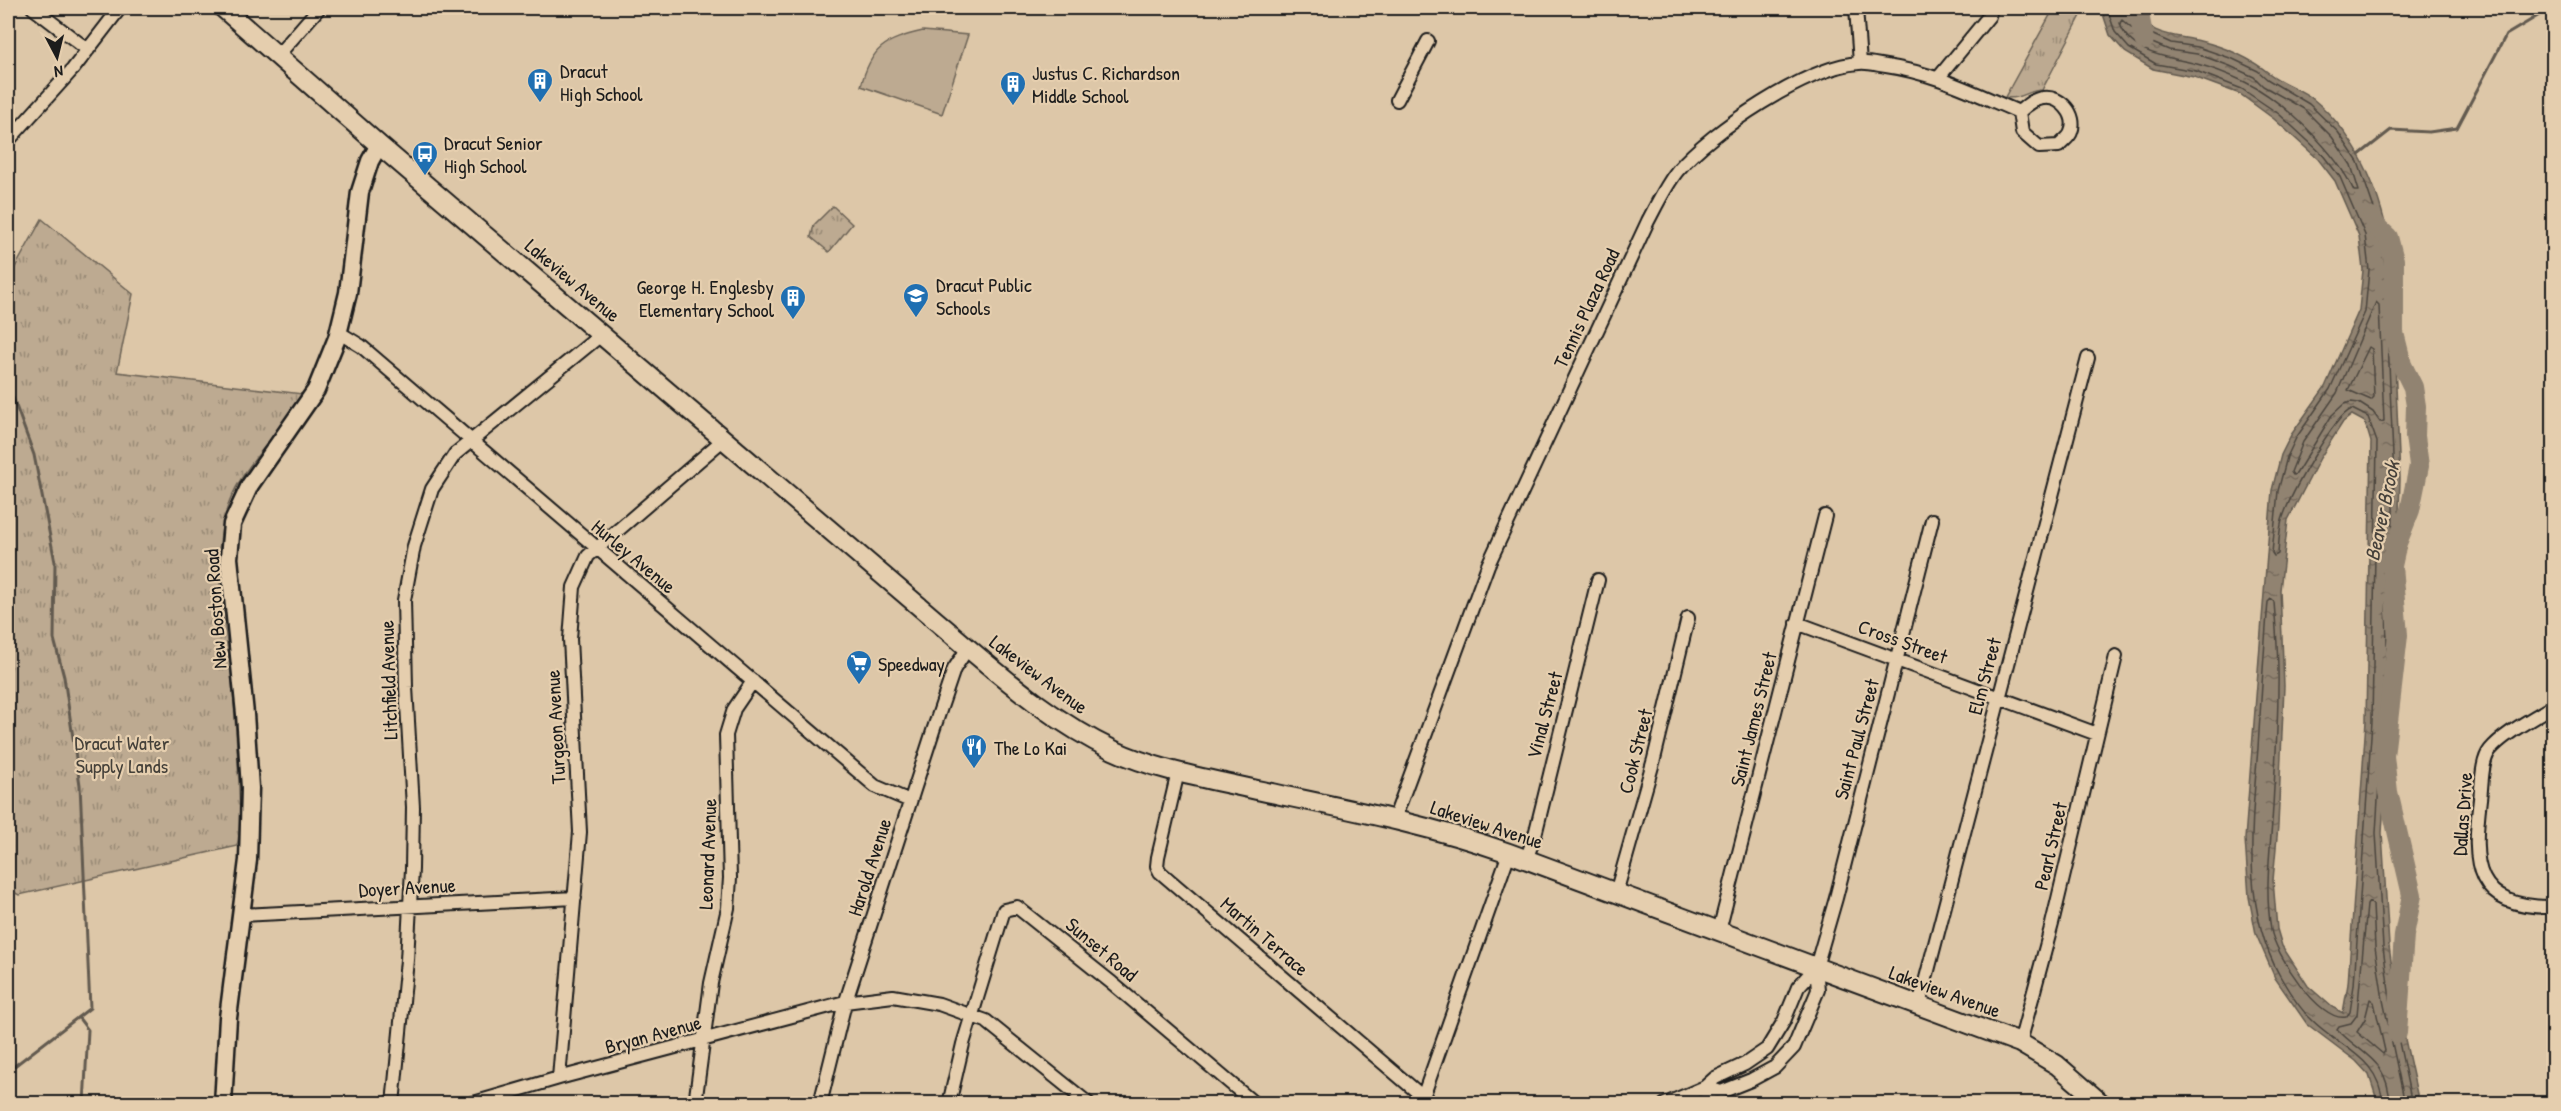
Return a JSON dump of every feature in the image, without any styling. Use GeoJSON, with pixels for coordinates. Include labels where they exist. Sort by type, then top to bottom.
{"type":"FeatureCollection","features":[{"type":"Feature","properties":{"kind":"main road","name":"Lakeview Avenue"},"geometry":{"type":"LineString","coordinates":[[223,8],[379,145],[968,648],[1027,698],[1071,729],[1130,757],[1178,772],[1457,836],[1616,893],[2020,1043],[2057,1065],[2102,1104]]}},
{"type":"Feature","properties":{"kind":"street"},"geometry":{"type":"LineString","coordinates":[[33,8],[88,50]]}},
{"type":"Feature","properties":{"kind":"street"},"geometry":{"type":"LineString","coordinates":[[8,141],[88,50],[120,8]]}},
{"type":"Feature","properties":{"kind":"street"},"geometry":{"type":"LineString","coordinates":[[278,55],[319,8]]}},
{"type":"Feature","properties":{"kind":"street"},"geometry":{"type":"LineString","coordinates":[[1856,8],[1860,63]]}},
{"type":"Feature","properties":{"kind":"street"},"geometry":{"type":"LineString","coordinates":[[1939,77],[1989,15],[1991,8]]}},
{"type":"Feature","properties":{"kind":"street"},"geometry":{"type":"LineString","coordinates":[[1397,100],[1428,41]]}},
{"type":"Feature","properties":{"kind":"street","name":"Tennis Plaza Road"},"geometry":{"type":"LineString","coordinates":[[1395,820],[1488,565],[1666,187],[1679,169],[1710,141],[1779,94],[1825,70],[1860,63],[1907,69],[1939,77],[2019,112]]}},
{"type":"Feature","properties":{"kind":"street"},"geometry":{"type":"LineString","coordinates":[[2045,97],[2062,102],[2072,116],[2072,132],[2059,146],[2039,147],[2022,132],[2019,112],[2033,101],[2045,97]]}},
{"type":"Feature","properties":{"kind":"street","name":"New Boston Road"},"geometry":{"type":"LineString","coordinates":[[223,1104],[228,1018],[248,860],[250,788],[229,558],[232,524],[250,485],[316,390],[338,332],[348,293],[360,192],[370,160],[379,145]]}},
{"type":"Feature","properties":{"kind":"street","name":"Hurley Avenue"},"geometry":{"type":"LineString","coordinates":[[338,332],[360,346],[875,786],[910,801]]}},
{"type":"Feature","properties":{"kind":"street","name":"Litchfield Avenue"},"geometry":{"type":"LineString","coordinates":[[393,1104],[410,906],[413,807],[404,600],[414,546],[432,489],[455,454],[602,334]]}},
{"type":"Feature","properties":{"kind":"street","name":"Elm Street"},"geometry":{"type":"LineString","coordinates":[[1919,1005],[2088,358]]}},
{"type":"Feature","properties":{"kind":"street","name":"Turgeon Avenue"},"geometry":{"type":"LineString","coordinates":[[559,1077],[580,832],[570,639],[572,596],[583,564],[597,549],[724,439]]}},
{"type":"Feature","properties":{"kind":"street","name":"Saint James Street"},"geometry":{"type":"LineString","coordinates":[[1719,931],[1825,516]]}},
{"type":"Feature","properties":{"kind":"street","name":"Saint Paul Street"},"geometry":{"type":"LineString","coordinates":[[1816,967],[1836,898],[1932,520]]}},
{"type":"Feature","properties":{"kind":"street","name":"Vinal Street"},"geometry":{"type":"LineString","coordinates":[[1517,857],[1534,835],[1598,580]]}},
{"type":"Feature","properties":{"kind":"street","name":"Cook Street"},"geometry":{"type":"LineString","coordinates":[[1616,893],[1654,759],[1688,618]]}},
{"type":"Feature","properties":{"kind":"street","name":"Cross Street"},"geometry":{"type":"LineString","coordinates":[[1797,622],[2097,734]]}},
{"type":"Feature","properties":{"kind":"street","name":"Harold Avenue"},"geometry":{"type":"LineString","coordinates":[[820,1104],[845,1002],[910,801],[954,669],[968,648]]}},
{"type":"Feature","properties":{"kind":"street","name":"Pearl Street"},"geometry":{"type":"LineString","coordinates":[[2020,1043],[2052,924],[2115,656]]}},
{"type":"Feature","properties":{"kind":"street","name":"Leonard Avenue"},"geometry":{"type":"LineString","coordinates":[[695,1104],[711,984],[728,908],[730,878],[726,735],[734,709],[753,681]]}},
{"type":"Feature","properties":{"kind":"street","name":"Dallas Drive"},"geometry":{"type":"LineString","coordinates":[[2553,705],[2501,741],[2487,754],[2476,848],[2480,872],[2486,884],[2496,893],[2516,904],[2553,907]]}},
{"type":"Feature","properties":{"kind":"street","name":"Martin Terrace"},"geometry":{"type":"LineString","coordinates":[[1178,772],[1158,858],[1157,866],[1161,872],[1422,1100],[1517,857]]}},
{"type":"Feature","properties":{"kind":"street","name":"Doyer Avenue"},"geometry":{"type":"LineString","coordinates":[[241,915],[575,898]]}},
{"type":"Feature","properties":{"kind":"street","name":"Sunset Road"},"geometry":{"type":"LineString","coordinates":[[971,1015],[1004,910],[1017,907],[1104,976],[1255,1104]]}},
{"type":"Feature","properties":{"kind":"street"},"geometry":{"type":"LineString","coordinates":[[1705,1087],[1721,1092],[1751,1080],[1775,1067],[1794,1047],[1818,990],[1816,967]]}},
{"type":"Feature","properties":{"kind":"street"},"geometry":{"type":"LineString","coordinates":[[1665,1104],[1705,1087],[1715,1078],[1745,1064],[1767,1049],[1784,1021],[1798,987],[1816,967]]}},
{"type":"Feature","properties":{"kind":"street","name":"Bryan Avenue"},"geometry":{"type":"LineString","coordinates":[[470,1104],[559,1077],[845,1002],[893,996],[939,1004],[986,1021],[1089,1104]]}},
{"type":"Feature","properties":{"kind":"street"},"geometry":{"type":"LineString","coordinates":[[949,1104],[971,1015]]}},
{"type":"Feature","properties":{"kind":"street"},"geometry":{"type":"LineString","coordinates":[[1705,1087],[1710,1104]]}},
{"type":"Feature","properties":{"kind":"street"},"geometry":{"type":"LineString","coordinates":[[1069,1104],[1072,1090]]}},
{"type":"Feature","properties":{"kind":"green space"},"geometry":{"type":"Polygon","coordinates":[[[2054,8],[2085,8],[2042,90],[2015,98],[2005,97],[2054,8]]]}},
{"type":"Feature","properties":{"kind":"green space"},"geometry":{"type":"Polygon","coordinates":[[[923,31],[968,35],[942,114],[861,86],[870,62],[882,47],[899,38],[923,31]]]}},
{"type":"Feature","properties":{"kind":"green space"},"geometry":{"type":"Polygon","coordinates":[[[833,206],[852,224],[829,252],[811,237],[814,225],[833,206]]]}},
{"type":"Feature","properties":{"kind":"green space","name":"Dracut Water Supply Lands"},"geometry":{"type":"Polygon","coordinates":[[[42,219],[133,294],[117,372],[303,394],[236,488],[223,523],[220,543],[220,583],[235,709],[240,814],[237,846],[19,895],[8,889],[8,280],[42,219]]]}},
{"type":"Feature","properties":{"kind":"water"},"geometry":{"type":"Polygon","coordinates":[[[2101,8],[2134,8],[2146,24],[2162,33],[2209,43],[2228,50],[2246,58],[2275,78],[2308,95],[2329,114],[2355,147],[2380,205],[2390,247],[2400,479],[2398,545],[2392,600],[2393,647],[2382,833],[2389,946],[2396,998],[2419,1103],[2378,1103],[2369,1075],[2356,1061],[2307,1024],[2275,978],[2256,934],[2249,897],[2245,839],[2272,490],[2281,455],[2291,435],[2325,387],[2359,310],[2363,270],[2359,236],[2335,181],[2318,159],[2274,119],[2240,94],[2194,77],[2153,69],[2125,52],[2110,35],[2101,8]],[[2352,415],[2343,422],[2320,458],[2288,520],[2280,590],[2284,686],[2278,826],[2273,880],[2277,929],[2282,946],[2308,986],[2332,1007],[2343,1013],[2348,984],[2366,721],[2371,442],[2365,422],[2352,415]]]}},
{"type":"Feature","properties":{"kind":"waterway","name":"Beaver Brook"},"geometry":{"type":"LineString","coordinates":[[2138,8],[2144,40]]}},
{"type":"Feature","properties":{"kind":"waterway"},"geometry":{"type":"LineString","coordinates":[[2359,155],[2391,130],[2429,132],[2457,128],[2506,35],[2551,8]]}},
{"type":"Feature","properties":{"kind":"waterway","name":"Beaver Brook"},"geometry":{"type":"LineString","coordinates":[[2372,218],[2376,226],[2388,237],[2394,260],[2394,333],[2402,365],[2413,387],[2419,466],[2410,510],[2397,543],[2392,566],[2398,635],[2384,756],[2388,792],[2412,895],[2404,935],[2397,1033]]}},
{"type":"Feature","properties":{"kind":"waterway"},"geometry":{"type":"LineString","coordinates":[[8,384],[34,455],[55,562],[54,639],[64,677],[80,785],[90,1008],[8,1071]]}},
{"type":"Feature","properties":{"kind":"waterway"},"geometry":{"type":"LineString","coordinates":[[78,1017],[88,1030],[84,1104]]}},
{"type":"Feature","properties":{"kind":"place","name":"Dracut High School"},"geometry":{"type":"Point","coordinates":[540,104]}},
{"type":"Feature","properties":{"kind":"place","name":"Justus C. Richardson Middle School"},"geometry":{"type":"Point","coordinates":[1013,107]}},
{"type":"Feature","properties":{"kind":"place","name":"Dracut Senior High School"},"geometry":{"type":"Point","coordinates":[425,177]}},
{"type":"Feature","properties":{"kind":"place","name":"Dracut Public Schools"},"geometry":{"type":"Point","coordinates":[916,319]}},
{"type":"Feature","properties":{"kind":"place","name":"George H. Englesby Elementary School"},"geometry":{"type":"Point","coordinates":[793,321]}},
{"type":"Feature","properties":{"kind":"place","name":"Speedway"},"geometry":{"type":"Point","coordinates":[859,686]}},
{"type":"Feature","properties":{"kind":"place","name":"The Lo Kai"},"geometry":{"type":"Point","coordinates":[974,770]}}]}
